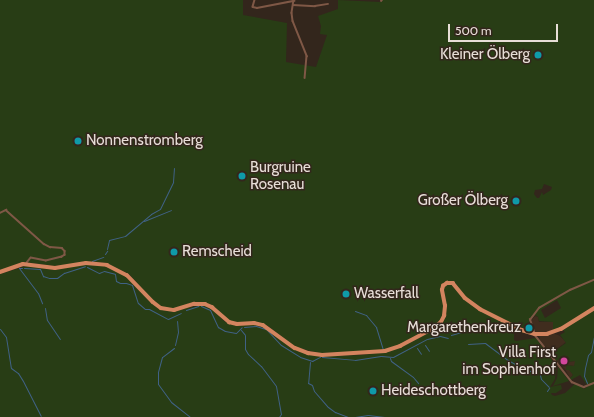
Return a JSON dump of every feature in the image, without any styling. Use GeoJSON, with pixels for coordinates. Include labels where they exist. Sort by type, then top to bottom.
{"type":"FeatureCollection","features":[{"type":"Feature","properties":{"kind":"main road"},"geometry":{"type":"LineString","coordinates":[[0,272],[27,263],[55,268],[94,263],[111,266],[129,277],[153,302],[161,308],[174,310],[194,304],[205,304],[212,307],[229,322],[237,324],[263,325],[291,346],[312,354],[381,352],[396,347],[424,333],[436,326],[443,318],[445,306],[442,288],[448,283],[455,285],[472,304],[522,330],[535,334],[547,334],[561,329],[594,308]]}},
{"type":"Feature","properties":{"kind":"street"},"geometry":{"type":"LineString","coordinates":[[255,0],[253,7],[294,1],[292,14],[293,21],[307,56],[305,78]]}},
{"type":"Feature","properties":{"kind":"street"},"geometry":{"type":"LineString","coordinates":[[293,5],[315,6],[328,4]]}},
{"type":"Feature","properties":{"kind":"street"},"geometry":{"type":"LineString","coordinates":[[0,213],[6,210],[44,244],[54,248],[62,248],[65,251],[64,256],[59,258],[46,261],[31,258],[27,263]]}},
{"type":"Feature","properties":{"kind":"street"},"geometry":{"type":"LineString","coordinates":[[594,280],[545,303],[530,320],[535,334],[572,382],[584,387],[594,383]]}},
{"type":"Feature","properties":{"kind":"shaded area"},"geometry":{"type":"Polygon","coordinates":[[[535,316],[538,317],[539,322],[553,322],[553,333],[560,336],[566,342],[550,354],[540,340],[539,333],[535,332],[531,321],[535,316]]]}},
{"type":"Feature","properties":{"kind":"shaded area"},"geometry":{"type":"Polygon","coordinates":[[[564,356],[568,357],[569,362],[575,361],[575,366],[567,365],[573,375],[570,378],[565,369],[556,361],[564,356]]]}},
{"type":"Feature","properties":{"kind":"green space"},"geometry":{"type":"Polygon","coordinates":[[[0,0],[243,0],[243,15],[287,23],[286,62],[316,67],[327,35],[320,34],[321,26],[318,16],[338,9],[338,0],[380,2],[381,0],[594,0],[594,307],[573,322],[553,331],[553,322],[539,321],[538,317],[535,315],[529,322],[531,332],[523,329],[520,325],[516,324],[514,326],[482,309],[469,301],[453,282],[448,281],[442,286],[444,311],[442,319],[435,326],[394,347],[377,352],[319,353],[295,347],[268,326],[260,323],[241,323],[228,320],[204,302],[192,303],[173,309],[161,307],[150,298],[129,274],[106,263],[93,262],[54,266],[25,262],[0,271],[0,0]],[[544,184],[542,189],[535,190],[534,194],[537,198],[539,198],[542,192],[543,195],[551,190],[552,187],[544,184]],[[557,300],[541,310],[545,318],[561,308],[557,300]]]}},
{"type":"Feature","properties":{"kind":"green space"},"geometry":{"type":"Polygon","coordinates":[[[87,264],[104,265],[126,275],[151,302],[169,311],[203,305],[213,309],[224,321],[231,324],[261,325],[291,347],[324,356],[362,355],[387,352],[436,327],[444,319],[443,291],[445,285],[452,284],[463,297],[525,333],[514,333],[514,340],[536,338],[552,360],[556,370],[555,379],[550,387],[565,384],[561,385],[562,389],[556,393],[551,393],[552,395],[555,396],[565,393],[576,383],[584,389],[594,383],[594,417],[0,417],[0,274],[26,266],[52,268],[87,264]]]}},
{"type":"Feature","properties":{"kind":"green space"},"geometry":{"type":"Polygon","coordinates":[[[594,309],[594,382],[587,385],[580,375],[571,380],[570,378],[573,375],[569,370],[566,370],[567,365],[574,366],[575,361],[568,362],[568,357],[564,356],[556,361],[550,354],[566,343],[560,335],[565,332],[563,330],[594,309]]]}},
{"type":"Feature","properties":{"kind":"green space"},"geometry":{"type":"Polygon","coordinates":[[[558,367],[569,381],[553,386],[557,378],[558,367]]]}},
{"type":"Feature","properties":{"kind":"waterway"},"geometry":{"type":"LineString","coordinates":[[107,249],[109,240],[125,236],[151,214],[160,209],[173,182],[174,168]]}},
{"type":"Feature","properties":{"kind":"waterway"},"geometry":{"type":"LineString","coordinates":[[144,221],[171,210]]}},
{"type":"Feature","properties":{"kind":"waterway"},"geometry":{"type":"LineString","coordinates":[[92,261],[103,257]]}},
{"type":"Feature","properties":{"kind":"waterway"},"geometry":{"type":"LineString","coordinates":[[24,268],[40,269],[43,276],[57,278],[64,273],[85,266]]}},
{"type":"Feature","properties":{"kind":"waterway"},"geometry":{"type":"LineString","coordinates":[[87,267],[99,273],[104,271],[115,274],[116,281],[132,285],[138,303],[145,309],[149,309],[168,319],[181,313]]}},
{"type":"Feature","properties":{"kind":"waterway"},"geometry":{"type":"LineString","coordinates":[[22,268],[19,268],[38,293],[42,303]]}},
{"type":"Feature","properties":{"kind":"waterway"},"geometry":{"type":"LineString","coordinates":[[186,310],[198,306]]}},
{"type":"Feature","properties":{"kind":"waterway"},"geometry":{"type":"LineString","coordinates":[[201,306],[210,310],[218,327],[225,331],[236,333],[242,327]]}},
{"type":"Feature","properties":{"kind":"waterway"},"geometry":{"type":"LineString","coordinates":[[45,308],[47,320],[60,339]]}},
{"type":"Feature","properties":{"kind":"waterway"},"geometry":{"type":"LineString","coordinates":[[355,311],[366,315],[376,327],[383,350]]}},
{"type":"Feature","properties":{"kind":"waterway"},"geometry":{"type":"LineString","coordinates":[[175,345],[178,332],[177,321]]}},
{"type":"Feature","properties":{"kind":"waterway"},"geometry":{"type":"LineString","coordinates":[[244,327],[256,326],[266,329],[281,345],[300,357],[312,361],[320,357]]}},
{"type":"Feature","properties":{"kind":"waterway"},"geometry":{"type":"LineString","coordinates":[[0,329],[6,337],[11,368],[18,373],[41,416]]}},
{"type":"Feature","properties":{"kind":"waterway"},"geometry":{"type":"LineString","coordinates":[[241,330],[245,335],[245,349],[248,354],[261,366],[276,386],[281,414],[279,417]]}},
{"type":"Feature","properties":{"kind":"waterway"},"geometry":{"type":"LineString","coordinates":[[451,335],[465,331]]}},
{"type":"Feature","properties":{"kind":"waterway"},"geometry":{"type":"LineString","coordinates":[[322,357],[355,360],[381,356],[393,357],[427,339],[440,336],[448,338]]}},
{"type":"Feature","properties":{"kind":"waterway"},"geometry":{"type":"LineString","coordinates":[[587,383],[584,376],[585,368],[588,355],[591,352],[594,337]]}},
{"type":"Feature","properties":{"kind":"waterway"},"geometry":{"type":"LineString","coordinates":[[468,344],[485,343],[506,359],[524,369],[536,373]]}},
{"type":"Feature","properties":{"kind":"waterway"},"geometry":{"type":"LineString","coordinates":[[425,345],[429,351]]}},
{"type":"Feature","properties":{"kind":"waterway"},"geometry":{"type":"LineString","coordinates":[[174,348],[162,357],[158,372],[158,384],[171,402],[190,417]]}},
{"type":"Feature","properties":{"kind":"waterway"},"geometry":{"type":"LineString","coordinates":[[417,348],[421,354]]}},
{"type":"Feature","properties":{"kind":"waterway"},"geometry":{"type":"LineString","coordinates":[[390,358],[391,361],[413,377],[418,383]]}},
{"type":"Feature","properties":{"kind":"waterway"},"geometry":{"type":"LineString","coordinates":[[310,362],[308,383],[312,385],[314,391],[328,407],[335,412],[348,417]]}},
{"type":"Feature","properties":{"kind":"waterway"},"geometry":{"type":"LineString","coordinates":[[540,375],[541,379],[549,387]]}},
{"type":"Feature","properties":{"kind":"waterway"},"geometry":{"type":"LineString","coordinates":[[355,417],[368,415],[385,417]]}},
{"type":"Feature","properties":{"kind":"place","name":"Kleiner Ölberg"},"geometry":{"type":"Point","coordinates":[538,55]}},
{"type":"Feature","properties":{"kind":"place","name":"Nonnenstromberg"},"geometry":{"type":"Point","coordinates":[78,141]}},
{"type":"Feature","properties":{"kind":"place","name":"Burgruine Rosenau"},"geometry":{"type":"Point","coordinates":[242,176]}},
{"type":"Feature","properties":{"kind":"place","name":"Großer Ölberg"},"geometry":{"type":"Point","coordinates":[516,201]}},
{"type":"Feature","properties":{"kind":"place","name":"Remscheid"},"geometry":{"type":"Point","coordinates":[174,252]}},
{"type":"Feature","properties":{"kind":"place","name":"Wasserfall"},"geometry":{"type":"Point","coordinates":[346,294]}},
{"type":"Feature","properties":{"kind":"place","name":"Margarethenkreuz"},"geometry":{"type":"Point","coordinates":[529,328]}},
{"type":"Feature","properties":{"kind":"place","name":"Villa First im Sophienhof"},"geometry":{"type":"Point","coordinates":[564,361]}},
{"type":"Feature","properties":{"kind":"place","name":"Heideschottberg"},"geometry":{"type":"Point","coordinates":[373,391]}}]}
